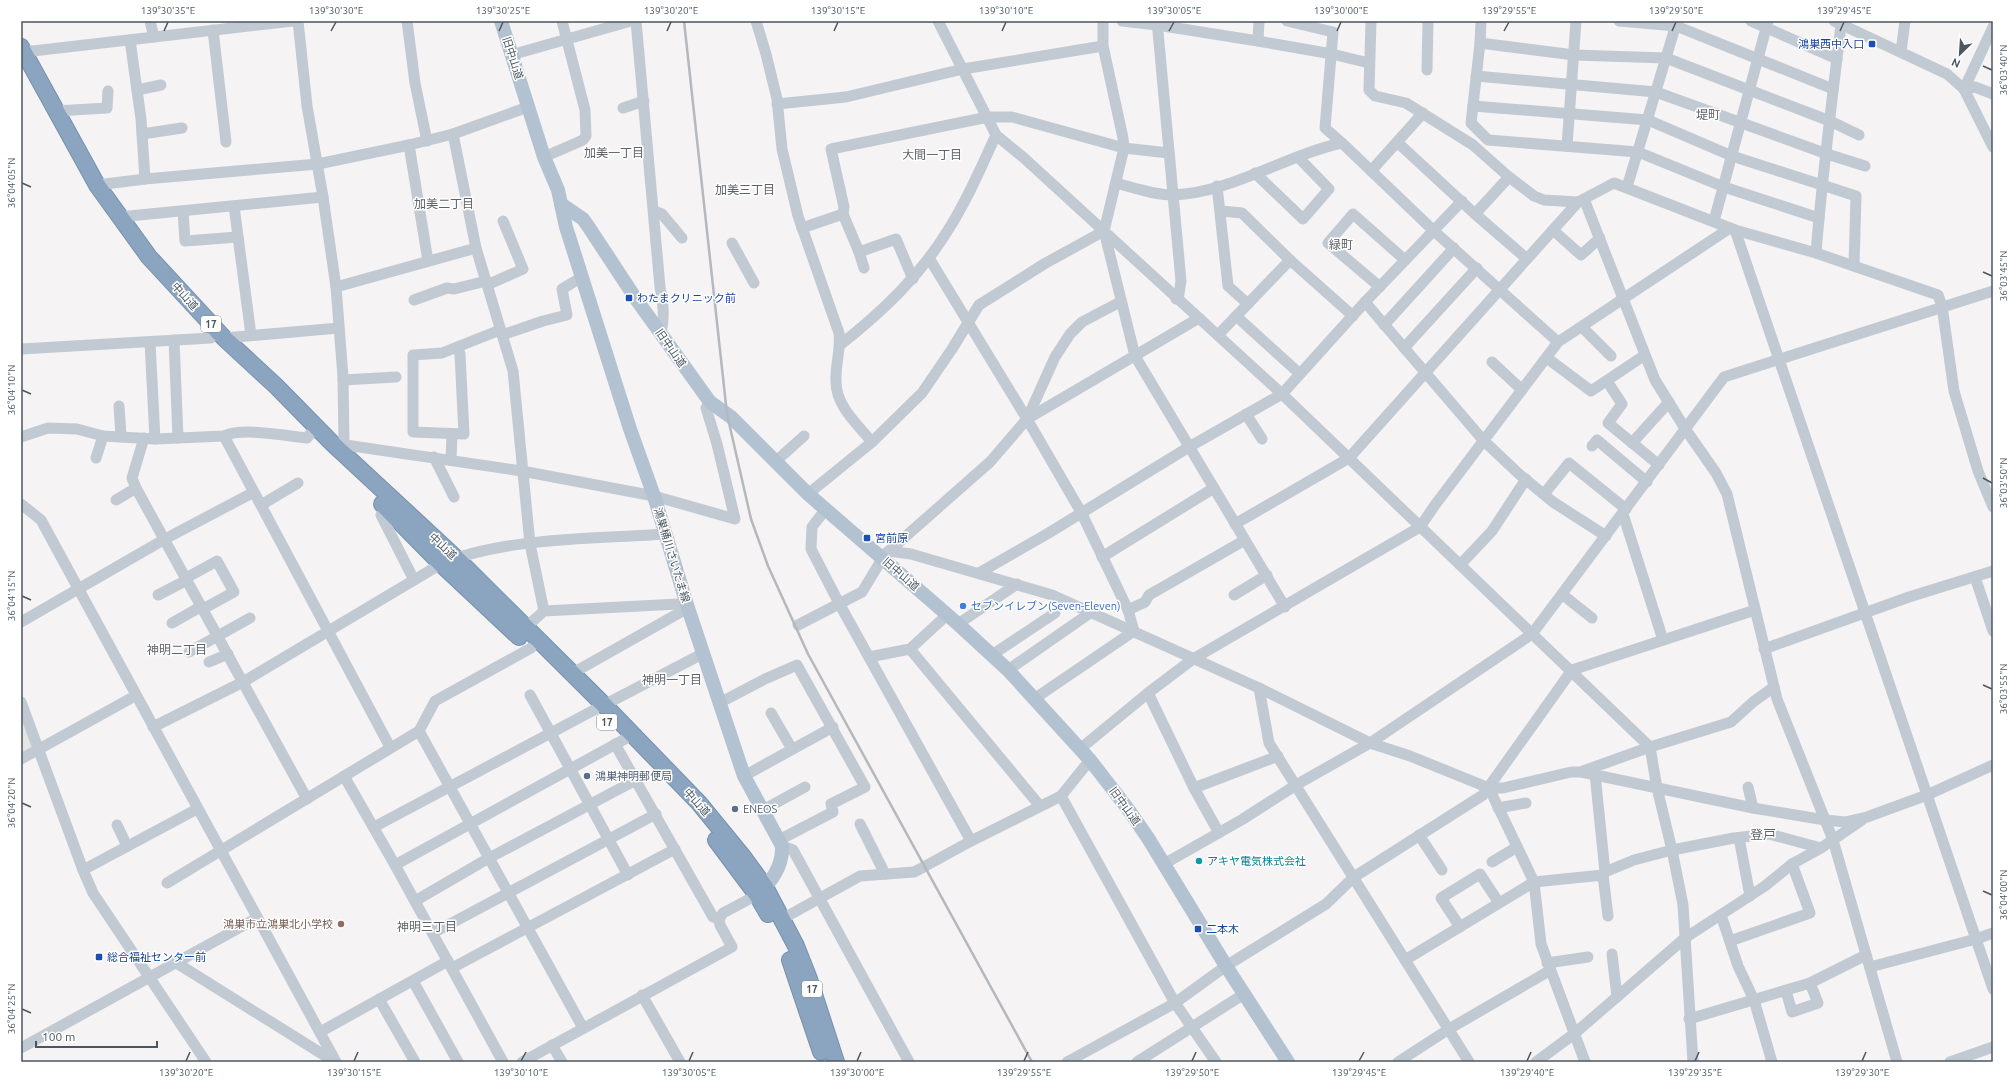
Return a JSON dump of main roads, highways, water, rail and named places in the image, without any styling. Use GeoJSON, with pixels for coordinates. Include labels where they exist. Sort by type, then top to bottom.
{"type":"FeatureCollection","features":[{"type":"Feature","properties":{"kind":"highway","name":"中山道"},"geometry":{"type":"LineString","coordinates":[[23,50],[97,185],[149,256],[218,338],[276,386],[338,443],[531,648],[599,707],[699,803],[782,919],[796,946],[809,979],[836,1062]]}},
{"type":"Feature","properties":{"kind":"highway","name":"中山道"},"geometry":{"type":"LineString","coordinates":[[21,68],[92,194],[134,250],[310,434],[386,508],[525,628],[571,674],[599,707],[620,741],[667,782],[761,891],[791,963],[825,1062]]}},
{"type":"Feature","properties":{"kind":"main road","name":"旧中山道"},"geometry":{"type":"LineString","coordinates":[[501,21],[544,157],[558,190],[562,204],[586,222],[661,333],[710,402],[731,418],[825,510],[885,554],[1008,670],[1090,760],[1128,809],[1288,1062]]}},
{"type":"Feature","properties":{"kind":"main road","name":"鴻巣桶川さいたま線"},"geometry":{"type":"LineString","coordinates":[[562,204],[566,227],[630,429],[654,496],[688,608],[721,702],[744,776],[780,843],[782,853],[778,870],[761,891]]}},
{"type":"Feature","properties":{"kind":"railway"},"geometry":{"type":"LineString","coordinates":[[684,21],[727,414],[751,519],[768,566],[808,654],[1032,1062]]}},
{"type":"Feature","properties":{"kind":"place","name":"鴻巣西中入口"},"geometry":{"type":"Point","coordinates":[1872,44]}},
{"type":"Feature","properties":{"kind":"place","name":"わたまクリニック前"},"geometry":{"type":"Point","coordinates":[629,298]}},
{"type":"Feature","properties":{"kind":"place","name":"宮前原"},"geometry":{"type":"Point","coordinates":[867,538]}},
{"type":"Feature","properties":{"kind":"place","name":"セブンイレブン(Seven-Eleven)"},"geometry":{"type":"Point","coordinates":[963,606]}},
{"type":"Feature","properties":{"kind":"place","name":"鴻巣神明郵便局"},"geometry":{"type":"Point","coordinates":[587,776]}},
{"type":"Feature","properties":{"kind":"place","name":"ENEOS"},"geometry":{"type":"Point","coordinates":[735,809]}},
{"type":"Feature","properties":{"kind":"place","name":"アキヤ電気株式会社"},"geometry":{"type":"Point","coordinates":[1199,861]}},
{"type":"Feature","properties":{"kind":"place","name":"鴻巣市立鴻巣北小学校"},"geometry":{"type":"Point","coordinates":[341,924]}},
{"type":"Feature","properties":{"kind":"place","name":"二本木"},"geometry":{"type":"Point","coordinates":[1198,929]}},
{"type":"Feature","properties":{"kind":"place","name":"総合福祉センター前"},"geometry":{"type":"Point","coordinates":[99,957]}},
{"type":"Feature","properties":{"kind":"district","name":"堤町"},"geometry":{"type":"Point","coordinates":[1708,114]}},
{"type":"Feature","properties":{"kind":"district","name":"加美一丁目"},"geometry":{"type":"Point","coordinates":[614,152]}},
{"type":"Feature","properties":{"kind":"district","name":"大間一丁目"},"geometry":{"type":"Point","coordinates":[932,154]}},
{"type":"Feature","properties":{"kind":"district","name":"加美三丁目"},"geometry":{"type":"Point","coordinates":[745,189]}},
{"type":"Feature","properties":{"kind":"district","name":"加美二丁目"},"geometry":{"type":"Point","coordinates":[444,203]}},
{"type":"Feature","properties":{"kind":"district","name":"緑町"},"geometry":{"type":"Point","coordinates":[1341,244]}},
{"type":"Feature","properties":{"kind":"district","name":"神明二丁目"},"geometry":{"type":"Point","coordinates":[177,649]}},
{"type":"Feature","properties":{"kind":"district","name":"神明一丁目"},"geometry":{"type":"Point","coordinates":[672,679]}},
{"type":"Feature","properties":{"kind":"district","name":"登戸"},"geometry":{"type":"Point","coordinates":[1763,834]}},
{"type":"Feature","properties":{"kind":"district","name":"神明三丁目"},"geometry":{"type":"Point","coordinates":[427,926]}}]}
